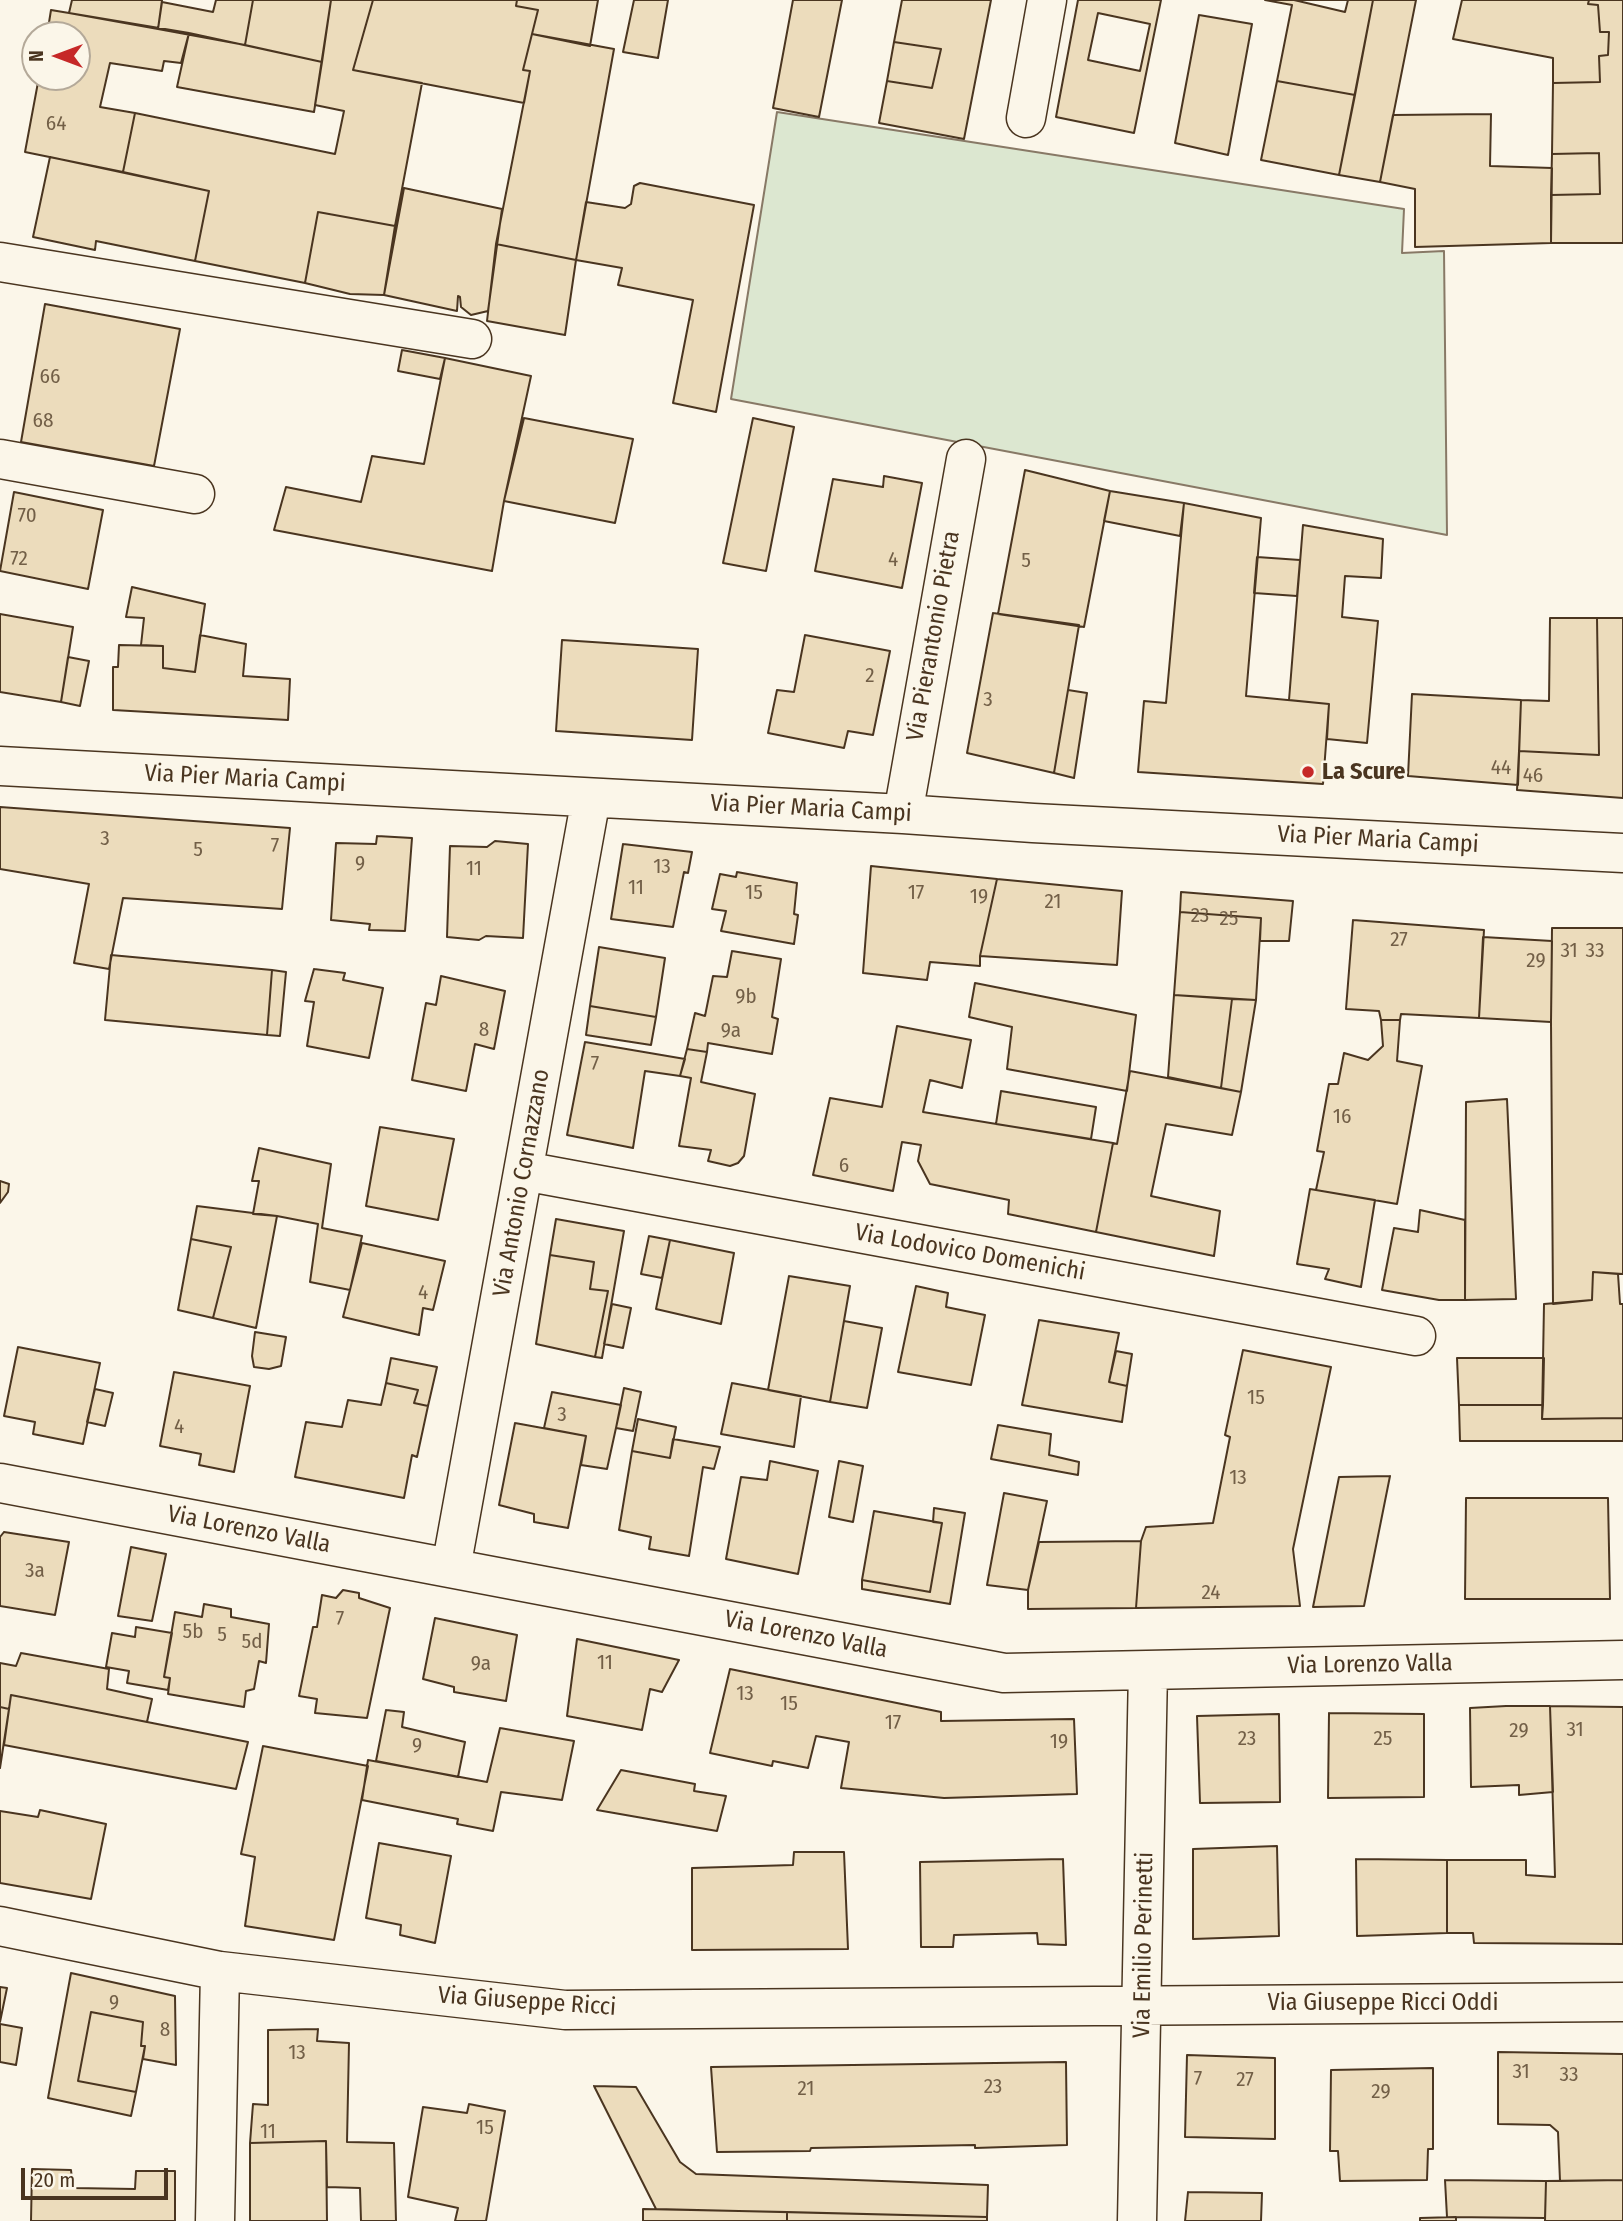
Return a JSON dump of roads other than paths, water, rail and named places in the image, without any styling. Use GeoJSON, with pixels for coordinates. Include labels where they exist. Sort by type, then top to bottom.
{"type":"FeatureCollection","features":[{"type":"Feature","properties":{"kind":"street"},"geometry":{"type":"LineString","coordinates":[[1026,118],[1047,0]]}},
{"type":"Feature","properties":{"kind":"street"},"geometry":{"type":"LineString","coordinates":[[0,262],[472,339]]}},
{"type":"Feature","properties":{"kind":"street"},"geometry":{"type":"LineString","coordinates":[[0,459],[195,494]]}},
{"type":"Feature","properties":{"kind":"street","name":"Via Pierantonio Pietra"},"geometry":{"type":"LineString","coordinates":[[902,814],[966,459]]}},
{"type":"Feature","properties":{"kind":"street","name":"Via Pier Maria Campi"},"geometry":{"type":"LineString","coordinates":[[0,766],[1623,853]]}},
{"type":"Feature","properties":{"kind":"street","name":"Via Antonio Cornazzano"},"geometry":{"type":"LineString","coordinates":[[451,1568],[591,799]]}},
{"type":"Feature","properties":{"kind":"street","name":"Via Lodovico Domenichi"},"geometry":{"type":"LineString","coordinates":[[524,1171],[1416,1336]]}},
{"type":"Feature","properties":{"kind":"street","name":"Via Lorenzo Valla"},"geometry":{"type":"LineString","coordinates":[[0,1483],[1004,1673],[1623,1660]]}},
{"type":"Feature","properties":{"kind":"street","name":"Via Emilio Perinetti"},"geometry":{"type":"LineString","coordinates":[[1138,2221],[1148,1670]]}},
{"type":"Feature","properties":{"kind":"street","name":"Via Giuseppe Ricci"},"geometry":{"type":"LineString","coordinates":[[0,1926],[220,1971],[565,2010],[1143,2004]]}},
{"type":"Feature","properties":{"kind":"street"},"geometry":{"type":"LineString","coordinates":[[215,2221],[220,1971]]}},
{"type":"Feature","properties":{"kind":"street","name":"Via Giuseppe Ricci Oddi"},"geometry":{"type":"LineString","coordinates":[[1143,2004],[1623,2001]]}},
{"type":"Feature","properties":{"kind":"place","name":"La Scure"},"geometry":{"type":"Point","coordinates":[1308,772]}}]}
